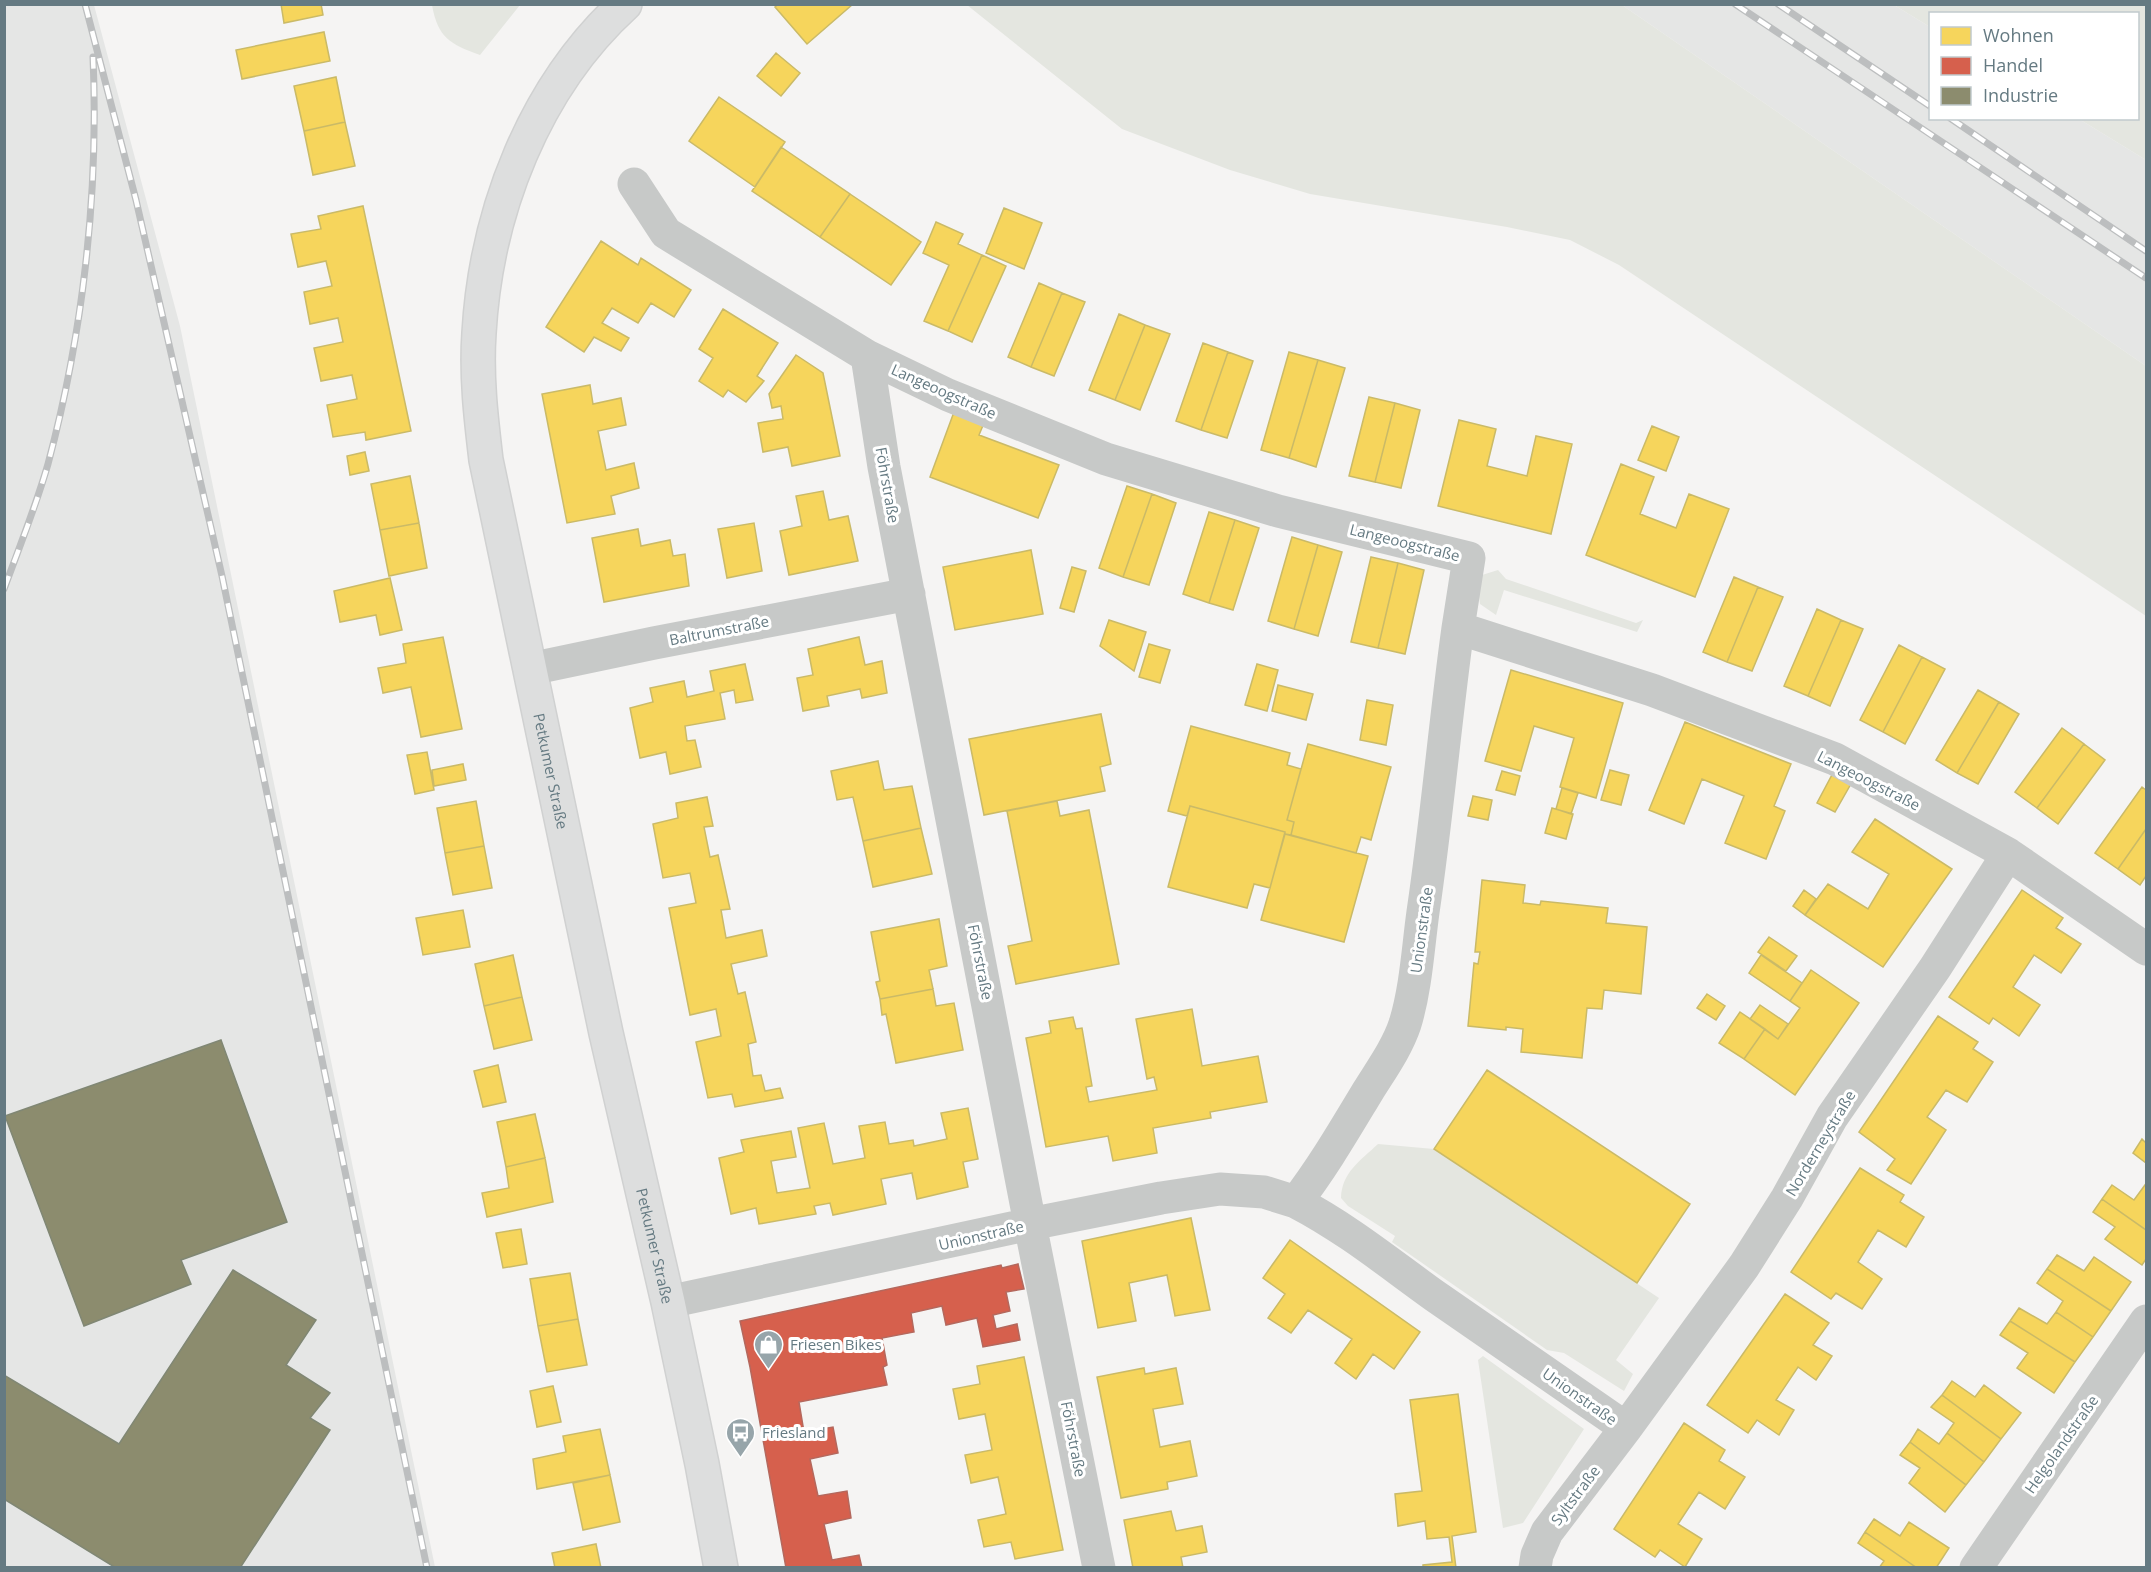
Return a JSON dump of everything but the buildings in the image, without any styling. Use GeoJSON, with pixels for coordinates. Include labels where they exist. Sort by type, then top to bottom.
{"type":"FeatureCollection","features":[{"type":"Feature","properties":{"kind":"main road","name":"Petkumer Straße"},"geometry":{"type":"LineString","coordinates":[[625,4],[587,45],[559,81],[517,159],[496,227],[487,268],[479,332],[479,403],[486,460],[606,1033],[668,1302],[721,1568]]}},
{"type":"Feature","properties":{"kind":"street","name":"Langeoogstraße"},"geometry":{"type":"LineString","coordinates":[[634,184],[666,233],[867,356],[948,395],[1106,459],[1278,511],[1469,558],[1458,627],[1652,690],[1835,759],[2008,854],[2146,949]]}},
{"type":"Feature","properties":{"kind":"street","name":"Föhrstraße"},"geometry":{"type":"LineString","coordinates":[[867,356],[884,467],[1099,1568]]}},
{"type":"Feature","properties":{"kind":"street","name":"Baltrumstraße"},"geometry":{"type":"LineString","coordinates":[[530,669],[665,640],[909,594]]}},
{"type":"Feature","properties":{"kind":"street","name":"Unionstraße"},"geometry":{"type":"LineString","coordinates":[[1296,1202],[1340,1137],[1391,1052],[1405,1024],[1431,855],[1458,627]]}},
{"type":"Feature","properties":{"kind":"street","name":"Norderneystraße"},"geometry":{"type":"LineString","coordinates":[[1626,1428],[1744,1266],[1787,1198],[1832,1117],[1935,968],[2008,854]]}},
{"type":"Feature","properties":{"kind":"street","name":"Unionstraße"},"geometry":{"type":"LineString","coordinates":[[668,1302],[1161,1198],[1220,1190],[1264,1192],[1296,1202],[1326,1217],[1434,1296],[1626,1428]]}},
{"type":"Feature","properties":{"kind":"street","name":"Helgolandstraße"},"geometry":{"type":"LineString","coordinates":[[1976,1568],[2146,1321]]}},
{"type":"Feature","properties":{"kind":"street","name":"Syltstraße"},"geometry":{"type":"LineString","coordinates":[[1535,1568],[1537,1554],[1546,1532],[1626,1428]]}},
{"type":"Feature","properties":{"kind":"shaded area"},"geometry":{"type":"Polygon","coordinates":[[[432,4],[520,5],[480,55],[447,38],[438,25],[432,4]]]}},
{"type":"Feature","properties":{"kind":"shaded area"},"geometry":{"type":"Polygon","coordinates":[[[4,5],[94,5],[180,326],[435,1567],[5,1567],[4,5]]]}},
{"type":"Feature","properties":{"kind":"shaded area"},"geometry":{"type":"Polygon","coordinates":[[[967,5],[1622,5],[2146,366],[2146,616],[1619,265],[1570,240],[1507,227],[1310,194],[1230,170],[1122,129],[967,5]]]}},
{"type":"Feature","properties":{"kind":"shaded area"},"geometry":{"type":"Polygon","coordinates":[[[1622,5],[1894,5],[1929,26],[1929,120],[2081,120],[2146,160],[2146,366],[1622,5]]]}},
{"type":"Feature","properties":{"kind":"shaded area"},"geometry":{"type":"Polygon","coordinates":[[[1894,5],[2146,5],[2146,160],[2081,120],[2139,120],[2139,12],[1929,12],[1929,26],[1894,5]]]}},
{"type":"Feature","properties":{"kind":"shaded area"},"geometry":{"type":"Polygon","coordinates":[[[1498,570],[1506,579],[1636,623],[1643,620],[1637,632],[1504,590],[1496,615],[1480,604],[1478,590],[1482,575],[1498,570]]]}},
{"type":"Feature","properties":{"kind":"shaded area"},"geometry":{"type":"Polygon","coordinates":[[[1378,1144],[1434,1149],[1659,1298],[1616,1360],[1633,1374],[1624,1391],[1564,1353],[1547,1350],[1392,1242],[1395,1236],[1348,1206],[1341,1198],[1348,1174],[1378,1144]]]}},
{"type":"Feature","properties":{"kind":"shaded area"},"geometry":{"type":"Polygon","coordinates":[[[1483,1356],[1584,1429],[1523,1523],[1503,1528],[1478,1360],[1483,1356]]]}},
{"type":"Feature","properties":{"kind":"railway"},"geometry":{"type":"LineString","coordinates":[[85,4],[136,200],[222,576],[427,1568]]}},
{"type":"Feature","properties":{"kind":"railway"},"geometry":{"type":"LineString","coordinates":[[1735,4],[2146,278]]}},
{"type":"Feature","properties":{"kind":"railway"},"geometry":{"type":"LineString","coordinates":[[1778,4],[1929,105]]}},
{"type":"Feature","properties":{"kind":"railway"},"geometry":{"type":"LineString","coordinates":[[4,589],[48,464],[71,364],[91,211],[93,57]]}},
{"type":"Feature","properties":{"kind":"railway"},"geometry":{"type":"LineString","coordinates":[[1953,120],[2146,251]]}},
{"type":"Feature","properties":{"kind":"place","name":"Friesen Bikes"},"geometry":{"type":"Point","coordinates":[769,1370]}},
{"type":"Feature","properties":{"kind":"place","name":"Friesland"},"geometry":{"type":"Point","coordinates":[741,1458]}}]}
